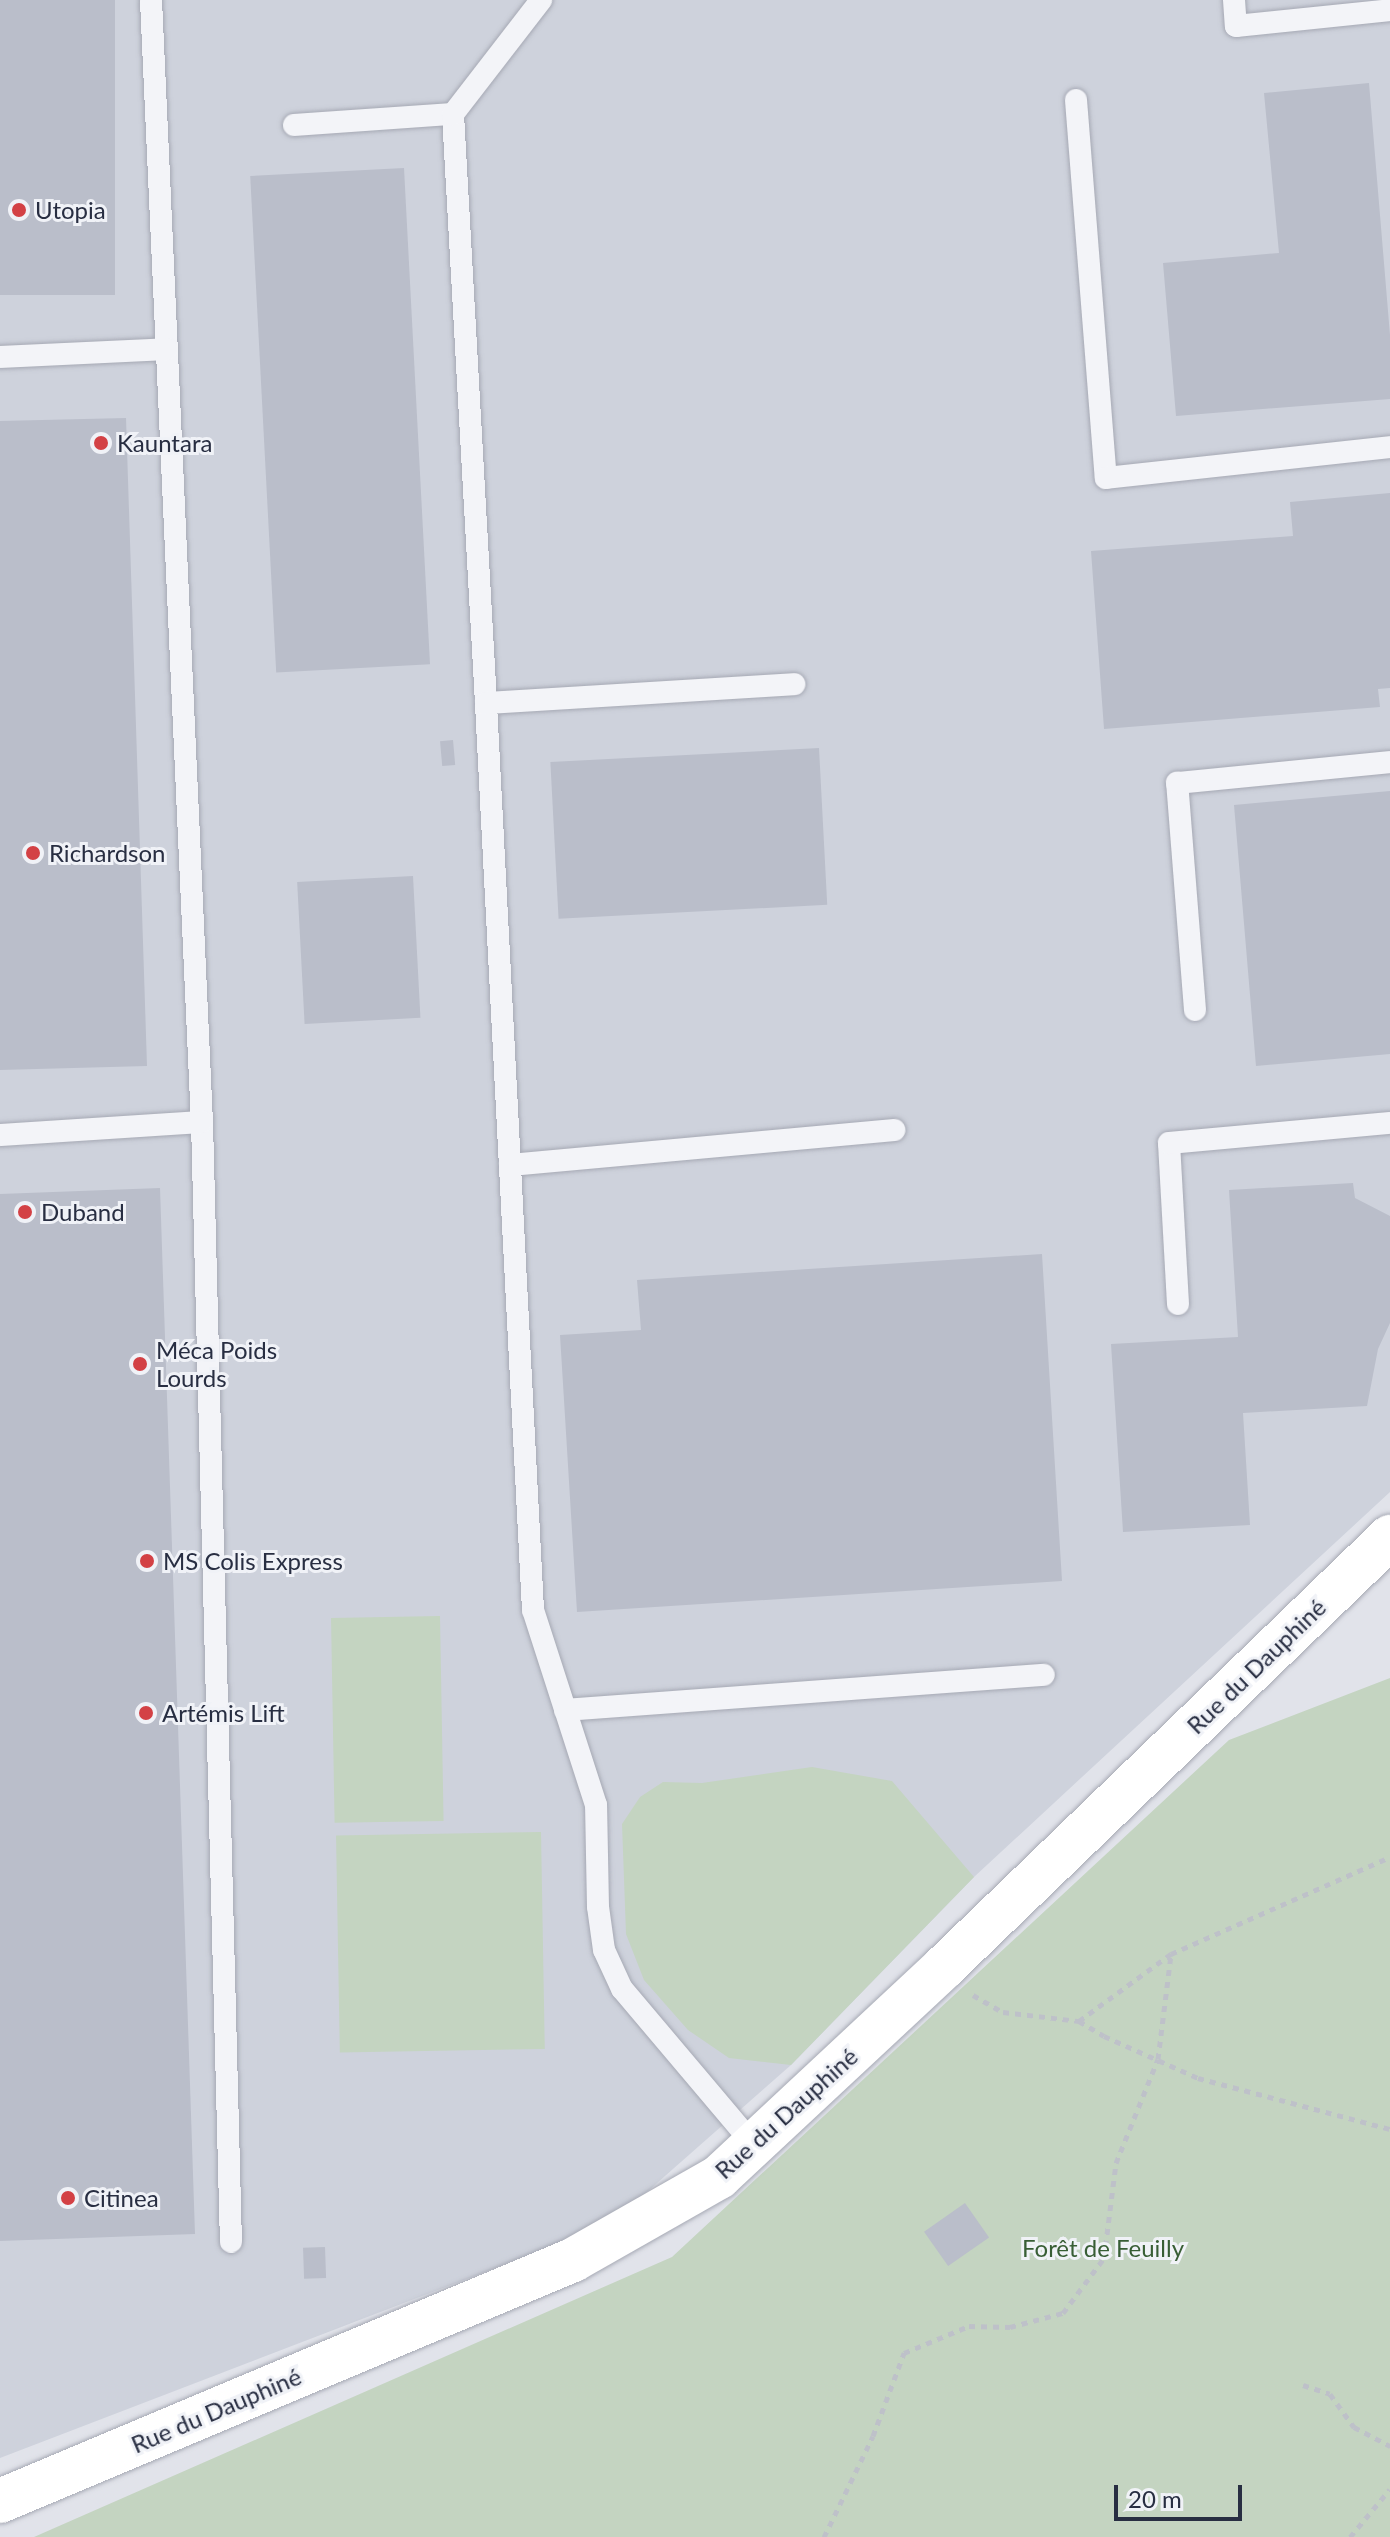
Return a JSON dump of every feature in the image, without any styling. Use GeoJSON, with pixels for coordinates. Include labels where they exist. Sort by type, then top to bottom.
{"type":"FeatureCollection","features":[{"type":"Feature","properties":{"kind":"street","name":"Rue du Dauphiné"},"geometry":{"type":"LineString","coordinates":[[0,2501],[573,2260],[719,2177],[944,1967],[1390,1537]]}},
{"type":"Feature","properties":{"kind":"lane"},"geometry":{"type":"LineString","coordinates":[[151,0],[202,1122],[231,2242]]}},
{"type":"Feature","properties":{"kind":"lane"},"geometry":{"type":"LineString","coordinates":[[541,0],[453,114],[533,1610],[596,1805],[598,1907],[604,1950],[622,1989],[754,2145]]}},
{"type":"Feature","properties":{"kind":"lane"},"geometry":{"type":"LineString","coordinates":[[1234,0],[1236,26],[1390,10]]}},
{"type":"Feature","properties":{"kind":"lane"},"geometry":{"type":"LineString","coordinates":[[1076,100],[1106,478],[1390,447]]}},
{"type":"Feature","properties":{"kind":"lane"},"geometry":{"type":"LineString","coordinates":[[294,125],[453,114]]}},
{"type":"Feature","properties":{"kind":"lane"},"geometry":{"type":"LineString","coordinates":[[0,357],[167,349]]}},
{"type":"Feature","properties":{"kind":"lane"},"geometry":{"type":"LineString","coordinates":[[486,703],[794,684]]}},
{"type":"Feature","properties":{"kind":"lane"},"geometry":{"type":"LineString","coordinates":[[1195,1010],[1177,783],[1390,762]]}},
{"type":"Feature","properties":{"kind":"lane"},"geometry":{"type":"LineString","coordinates":[[0,1135],[202,1122]]}},
{"type":"Feature","properties":{"kind":"lane"},"geometry":{"type":"LineString","coordinates":[[1178,1304],[1169,1143],[1390,1123]]}},
{"type":"Feature","properties":{"kind":"lane"},"geometry":{"type":"LineString","coordinates":[[510,1165],[894,1130]]}},
{"type":"Feature","properties":{"kind":"lane"},"geometry":{"type":"LineString","coordinates":[[565,1710],[1044,1675]]}},
{"type":"Feature","properties":{"kind":"path"},"geometry":{"type":"LineString","coordinates":[[1079,2021],[1171,1954],[1390,1857]]}},
{"type":"Feature","properties":{"kind":"path"},"geometry":{"type":"LineString","coordinates":[[824,2537],[873,2436],[904,2353],[969,2326],[1010,2327],[1063,2313],[1104,2258],[1116,2163],[1158,2059],[1171,1954]]}},
{"type":"Feature","properties":{"kind":"path"},"geometry":{"type":"LineString","coordinates":[[944,1967],[979,2000],[1003,2012],[1079,2021],[1104,2036],[1198,2078],[1390,2129]]}},
{"type":"Feature","properties":{"kind":"path"},"geometry":{"type":"LineString","coordinates":[[1303,2385],[1330,2394],[1354,2427],[1390,2446]]}},
{"type":"Feature","properties":{"kind":"path"},"geometry":{"type":"LineString","coordinates":[[1350,2537],[1390,2489]]}},
{"type":"Feature","properties":{"kind":"shaded area"},"geometry":{"type":"Polygon","coordinates":[[[0,0],[1390,0],[1390,1492],[974,1877],[791,2065],[631,2206],[555,2245],[0,2458],[0,0]]]}},
{"type":"Feature","properties":{"kind":"green space"},"geometry":{"type":"Polygon","coordinates":[[[440,1616],[444,1821],[335,1823],[331,1618],[440,1616]]]}},
{"type":"Feature","properties":{"kind":"green space","name":"Forêt de Feuilly"},"geometry":{"type":"Polygon","coordinates":[[[1390,1678],[1390,2537],[34,2537],[672,2257],[1229,1740],[1390,1678]]]}},
{"type":"Feature","properties":{"kind":"green space"},"geometry":{"type":"Polygon","coordinates":[[[812,1767],[892,1781],[974,1877],[791,2065],[729,2058],[688,2030],[644,1980],[626,1934],[622,1824],[640,1797],[663,1782],[702,1783],[812,1767]]]}},
{"type":"Feature","properties":{"kind":"green space"},"geometry":{"type":"Polygon","coordinates":[[[541,1832],[545,2049],[340,2053],[336,1836],[541,1832]]]}},
{"type":"Feature","properties":{"kind":"building"},"geometry":{"type":"Polygon","coordinates":[[[0,0],[115,0],[115,295],[0,295],[0,0]]]}},
{"type":"Feature","properties":{"kind":"building"},"geometry":{"type":"Polygon","coordinates":[[[1369,83],[1390,335],[1390,399],[1176,416],[1163,263],[1279,253],[1264,93],[1369,83]]]}},
{"type":"Feature","properties":{"kind":"building"},"geometry":{"type":"Polygon","coordinates":[[[404,168],[430,664],[276,672],[250,176],[404,168]]]}},
{"type":"Feature","properties":{"kind":"building"},"geometry":{"type":"Polygon","coordinates":[[[126,418],[147,1066],[0,1070],[0,421],[126,418]]]}},
{"type":"Feature","properties":{"kind":"building"},"geometry":{"type":"Polygon","coordinates":[[[1390,493],[1390,688],[1378,689],[1380,707],[1104,729],[1091,551],[1293,536],[1290,502],[1390,493]]]}},
{"type":"Feature","properties":{"kind":"building"},"geometry":{"type":"Polygon","coordinates":[[[453,740],[455,765],[442,766],[440,741],[453,740]]]}},
{"type":"Feature","properties":{"kind":"building"},"geometry":{"type":"Polygon","coordinates":[[[819,748],[827,905],[559,919],[550,762],[819,748]]]}},
{"type":"Feature","properties":{"kind":"building"},"geometry":{"type":"Polygon","coordinates":[[[1390,791],[1390,1054],[1256,1066],[1234,805],[1390,791]]]}},
{"type":"Feature","properties":{"kind":"building"},"geometry":{"type":"Polygon","coordinates":[[[413,876],[420,1018],[305,1024],[297,882],[413,876]]]}},
{"type":"Feature","properties":{"kind":"building"},"geometry":{"type":"Polygon","coordinates":[[[1353,1183],[1355,1198],[1390,1216],[1390,1323],[1378,1349],[1367,1406],[1243,1413],[1250,1525],[1123,1532],[1111,1344],[1238,1337],[1229,1190],[1353,1183]]]}},
{"type":"Feature","properties":{"kind":"building"},"geometry":{"type":"Polygon","coordinates":[[[160,1188],[195,2234],[0,2241],[0,1194],[160,1188]]]}},
{"type":"Feature","properties":{"kind":"building"},"geometry":{"type":"Polygon","coordinates":[[[1042,1254],[1062,1581],[577,1612],[560,1335],[641,1330],[637,1280],[1042,1254]]]}},
{"type":"Feature","properties":{"kind":"building"},"geometry":{"type":"Polygon","coordinates":[[[965,2203],[989,2237],[948,2266],[924,2232],[965,2203]]]}},
{"type":"Feature","properties":{"kind":"building"},"geometry":{"type":"Polygon","coordinates":[[[325,2247],[326,2278],[304,2279],[303,2248],[325,2247]]]}},
{"type":"Feature","properties":{"kind":"place","name":"Utopia"},"geometry":{"type":"Point","coordinates":[19,210]}},
{"type":"Feature","properties":{"kind":"place","name":"Kauntara"},"geometry":{"type":"Point","coordinates":[101,443]}},
{"type":"Feature","properties":{"kind":"place","name":"Richardson"},"geometry":{"type":"Point","coordinates":[33,853]}},
{"type":"Feature","properties":{"kind":"place","name":"Duband"},"geometry":{"type":"Point","coordinates":[25,1212]}},
{"type":"Feature","properties":{"kind":"place","name":"Méca Poids Lourds"},"geometry":{"type":"Point","coordinates":[140,1364]}},
{"type":"Feature","properties":{"kind":"place","name":"MS Colis Express"},"geometry":{"type":"Point","coordinates":[147,1561]}},
{"type":"Feature","properties":{"kind":"place","name":"Artémis Lift"},"geometry":{"type":"Point","coordinates":[146,1713]}},
{"type":"Feature","properties":{"kind":"place","name":"Citinea"},"geometry":{"type":"Point","coordinates":[68,2198]}}]}
